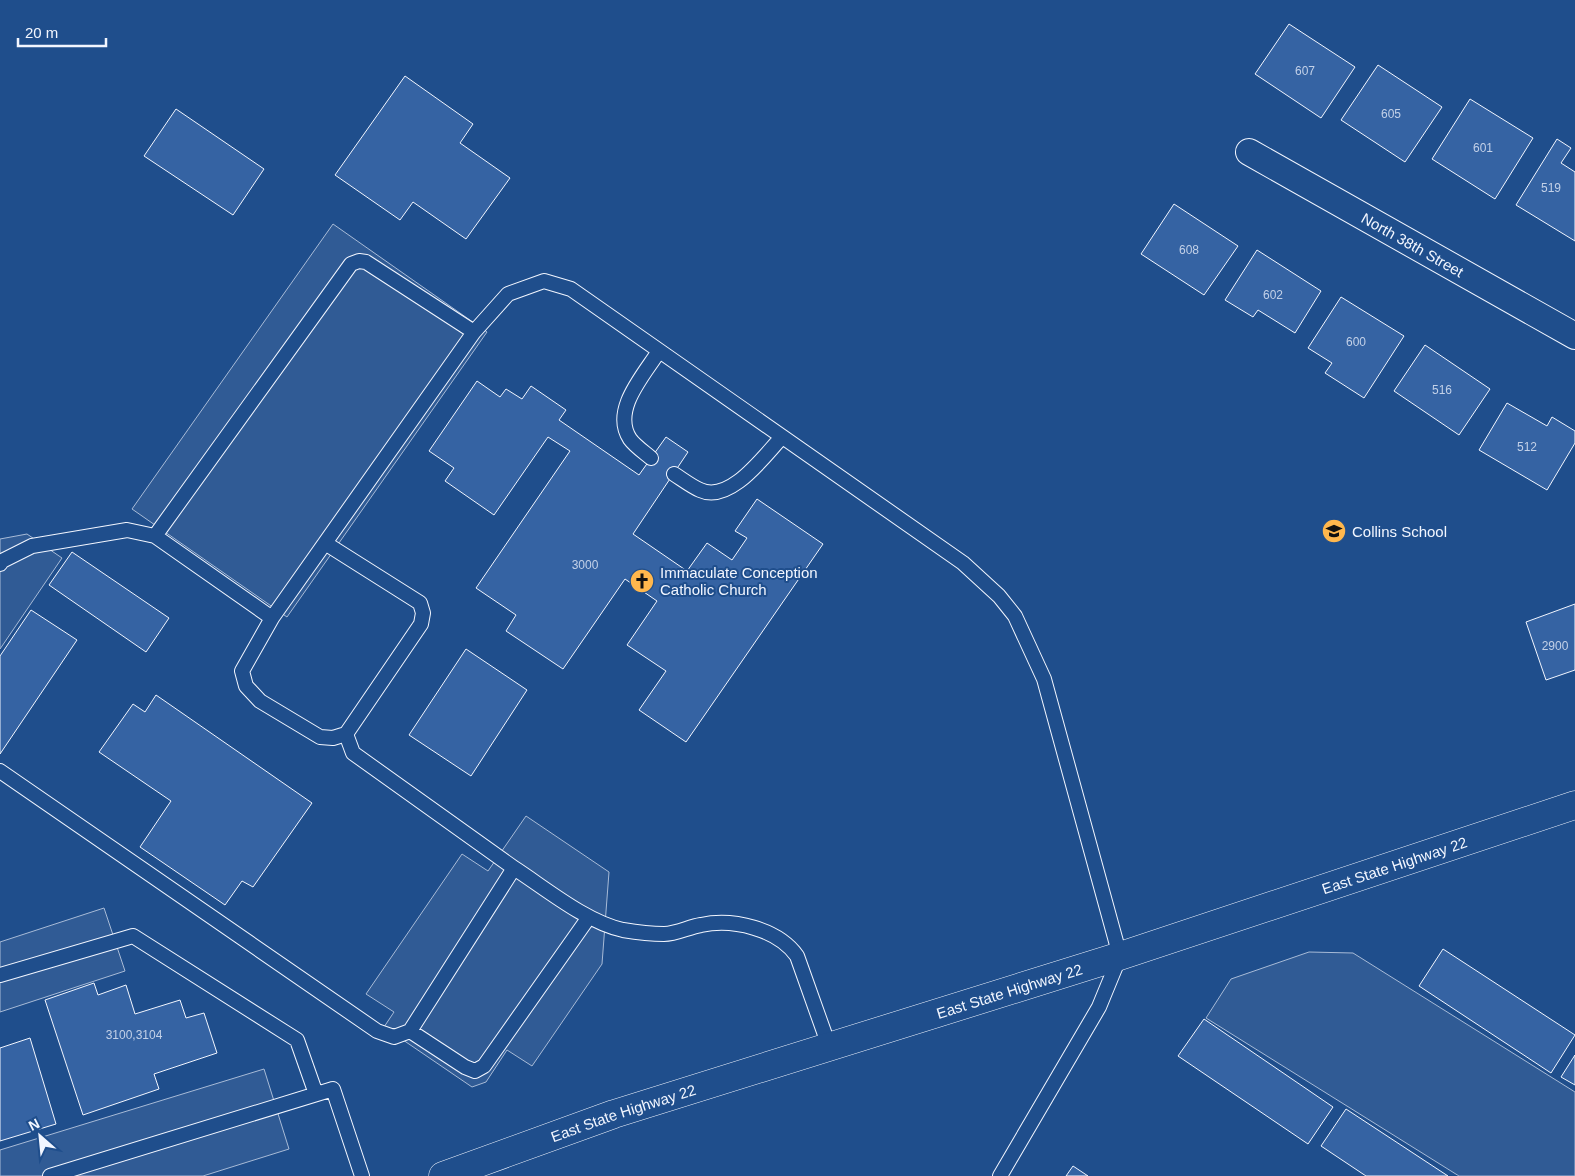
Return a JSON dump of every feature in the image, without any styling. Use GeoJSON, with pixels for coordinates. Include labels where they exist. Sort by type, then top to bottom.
{"type":"FeatureCollection","features":[{"type":"Feature","properties":{"kind":"main road","name":"East State Highway 22"},"geometry":{"type":"LineString","coordinates":[[443,1176],[614,1114],[1120,956],[1575,806]]}},
{"type":"Feature","properties":{"kind":"street","name":"North 38th Street"},"geometry":{"type":"LineString","coordinates":[[1249,152],[1575,336]]}},
{"type":"Feature","properties":{"kind":"lane"},"geometry":{"type":"LineString","coordinates":[[155,536],[350,264],[359,260],[366,262],[474,332]]}},
{"type":"Feature","properties":{"kind":"lane"},"geometry":{"type":"LineString","coordinates":[[325,543],[420,603],[423,613],[421,624],[346,734],[333,738],[320,737],[260,702],[246,686],[242,672],[272,618],[474,332],[508,294],[544,281],[571,289],[963,563],[999,596],[1015,616],[1044,679],[1120,956],[1099,1007],[1000,1176]]}},
{"type":"Feature","properties":{"kind":"lane"},"geometry":{"type":"LineString","coordinates":[[651,458],[630,440],[623,422],[630,395],[660,351]]}},
{"type":"Feature","properties":{"kind":"lane"},"geometry":{"type":"LineString","coordinates":[[674,474],[702,492],[726,491],[748,474],[782,437]]}},
{"type":"Feature","properties":{"kind":"lane"},"geometry":{"type":"LineString","coordinates":[[0,564],[2,561],[32,546],[127,530],[155,536],[272,618]]}},
{"type":"Feature","properties":{"kind":"lane"},"geometry":{"type":"LineString","coordinates":[[346,734],[352,754],[514,868],[589,916],[622,930],[666,934],[703,924],[744,925],[777,936],[789,944],[797,956],[829,1046]]}},
{"type":"Feature","properties":{"kind":"lane"},"geometry":{"type":"LineString","coordinates":[[0,771],[377,1032],[394,1037],[410,1030],[514,868]]}},
{"type":"Feature","properties":{"kind":"lane"},"geometry":{"type":"LineString","coordinates":[[410,1030],[465,1067],[475,1070],[484,1066],[589,916]]}},
{"type":"Feature","properties":{"kind":"lane"},"geometry":{"type":"LineString","coordinates":[[0,975],[133,936],[298,1040],[316,1094]]}},
{"type":"Feature","properties":{"kind":"lane"},"geometry":{"type":"LineString","coordinates":[[50,1176],[333,1089],[362,1176]]}},
{"type":"Feature","properties":{"kind":"shaded area"},"geometry":{"type":"Polygon","coordinates":[[[333,224],[487,332],[287,617],[132,509],[333,224]]]}},
{"type":"Feature","properties":{"kind":"shaded area"},"geometry":{"type":"Polygon","coordinates":[[[27,534],[62,558],[0,649],[0,539],[27,534]]]}},
{"type":"Feature","properties":{"kind":"shaded area"},"geometry":{"type":"Polygon","coordinates":[[[526,816],[609,872],[602,964],[532,1066],[507,1050],[486,1082],[472,1087],[384,1027],[394,1012],[366,994],[462,854],[488,871],[526,816]]]}},
{"type":"Feature","properties":{"kind":"shaded area"},"geometry":{"type":"Polygon","coordinates":[[[104,908],[125,971],[0,1012],[0,942],[104,908]]]}},
{"type":"Feature","properties":{"kind":"shaded area"},"geometry":{"type":"Polygon","coordinates":[[[1309,952],[1353,953],[1575,1092],[1575,1176],[1459,1176],[1206,1018],[1231,979],[1309,952]]]}},
{"type":"Feature","properties":{"kind":"shaded area"},"geometry":{"type":"Polygon","coordinates":[[[264,1069],[289,1149],[203,1176],[0,1176],[0,1150],[264,1069]]]}},
{"type":"Feature","properties":{"kind":"building"},"geometry":{"type":"Polygon","coordinates":[[[1289,24],[1355,67],[1321,118],[1255,74],[1289,24]]]}},
{"type":"Feature","properties":{"kind":"building"},"geometry":{"type":"Polygon","coordinates":[[[1378,65],[1442,107],[1405,162],[1341,120],[1378,65]]]}},
{"type":"Feature","properties":{"kind":"building"},"geometry":{"type":"Polygon","coordinates":[[[405,76],[473,124],[460,143],[510,178],[466,239],[413,202],[400,220],[335,175],[405,76]]]}},
{"type":"Feature","properties":{"kind":"building"},"geometry":{"type":"Polygon","coordinates":[[[1470,99],[1533,138],[1495,199],[1432,159],[1470,99]]]}},
{"type":"Feature","properties":{"kind":"building"},"geometry":{"type":"Polygon","coordinates":[[[176,109],[264,169],[233,215],[144,156],[176,109]]]}},
{"type":"Feature","properties":{"kind":"building"},"geometry":{"type":"Polygon","coordinates":[[[1557,139],[1571,148],[1561,163],[1575,172],[1575,241],[1516,205],[1557,139]]]}},
{"type":"Feature","properties":{"kind":"building"},"geometry":{"type":"Polygon","coordinates":[[[1174,204],[1238,246],[1204,295],[1141,254],[1174,204]]]}},
{"type":"Feature","properties":{"kind":"building"},"geometry":{"type":"Polygon","coordinates":[[[1257,250],[1321,291],[1295,333],[1258,310],[1253,317],[1225,300],[1257,250]]]}},
{"type":"Feature","properties":{"kind":"building"},"geometry":{"type":"Polygon","coordinates":[[[1341,297],[1404,336],[1364,398],[1325,373],[1332,363],[1308,348],[1341,297]]]}},
{"type":"Feature","properties":{"kind":"building"},"geometry":{"type":"Polygon","coordinates":[[[1425,345],[1490,389],[1459,435],[1394,391],[1425,345]]]}},
{"type":"Feature","properties":{"kind":"building"},"geometry":{"type":"Polygon","coordinates":[[[477,381],[500,397],[506,389],[522,399],[531,386],[566,410],[559,420],[639,475],[666,437],[688,452],[633,534],[687,571],[707,543],[732,560],[747,538],[735,531],[757,499],[823,544],[686,742],[639,710],[666,671],[627,645],[657,601],[625,579],[563,669],[506,631],[516,615],[476,588],[570,451],[548,437],[494,515],[445,481],[454,468],[429,451],[477,381]]]}},
{"type":"Feature","properties":{"kind":"building"},"geometry":{"type":"Polygon","coordinates":[[[1507,403],[1547,426],[1552,417],[1575,431],[1575,443],[1547,490],[1479,450],[1507,403]]]}},
{"type":"Feature","properties":{"kind":"building"},"geometry":{"type":"Polygon","coordinates":[[[72,552],[169,618],[146,652],[49,585],[72,552]]]}},
{"type":"Feature","properties":{"kind":"building"},"geometry":{"type":"Polygon","coordinates":[[[1575,604],[1575,670],[1546,680],[1526,622],[1575,604]]]}},
{"type":"Feature","properties":{"kind":"building"},"geometry":{"type":"Polygon","coordinates":[[[31,610],[77,640],[0,754],[0,656],[31,610]]]}},
{"type":"Feature","properties":{"kind":"building"},"geometry":{"type":"Polygon","coordinates":[[[466,649],[527,690],[471,776],[409,735],[466,649]]]}},
{"type":"Feature","properties":{"kind":"building"},"geometry":{"type":"Polygon","coordinates":[[[156,695],[312,803],[253,887],[242,881],[225,905],[140,847],[171,801],[99,752],[133,704],[145,712],[156,695]]]}},
{"type":"Feature","properties":{"kind":"building"},"geometry":{"type":"Polygon","coordinates":[[[1443,949],[1575,1035],[1551,1073],[1419,986],[1443,949]]]}},
{"type":"Feature","properties":{"kind":"building"},"geometry":{"type":"Polygon","coordinates":[[[94,983],[98,995],[126,985],[135,1014],[180,1000],[186,1018],[204,1013],[217,1053],[154,1074],[159,1089],[83,1115],[45,1000],[94,983]]]}},
{"type":"Feature","properties":{"kind":"building"},"geometry":{"type":"Polygon","coordinates":[[[1204,1019],[1333,1107],[1308,1144],[1178,1056],[1204,1019]]]}},
{"type":"Feature","properties":{"kind":"building"},"geometry":{"type":"Polygon","coordinates":[[[30,1038],[56,1124],[0,1141],[0,1048],[30,1038]]]}},
{"type":"Feature","properties":{"kind":"building"},"geometry":{"type":"Polygon","coordinates":[[[1575,1055],[1575,1085],[1561,1077],[1575,1055]]]}},
{"type":"Feature","properties":{"kind":"building"},"geometry":{"type":"Polygon","coordinates":[[[1346,1109],[1448,1176],[1366,1176],[1321,1146],[1346,1109]]]}},
{"type":"Feature","properties":{"kind":"building"},"geometry":{"type":"Polygon","coordinates":[[[1073,1166],[1088,1176],[1066,1176],[1073,1166]]]}},
{"type":"Feature","properties":{"kind":"place","name":"Collins School"},"geometry":{"type":"Point","coordinates":[1334,531]}},
{"type":"Feature","properties":{"kind":"place","name":"Immaculate Conception Catholic Church"},"geometry":{"type":"Point","coordinates":[642,581]}}]}
